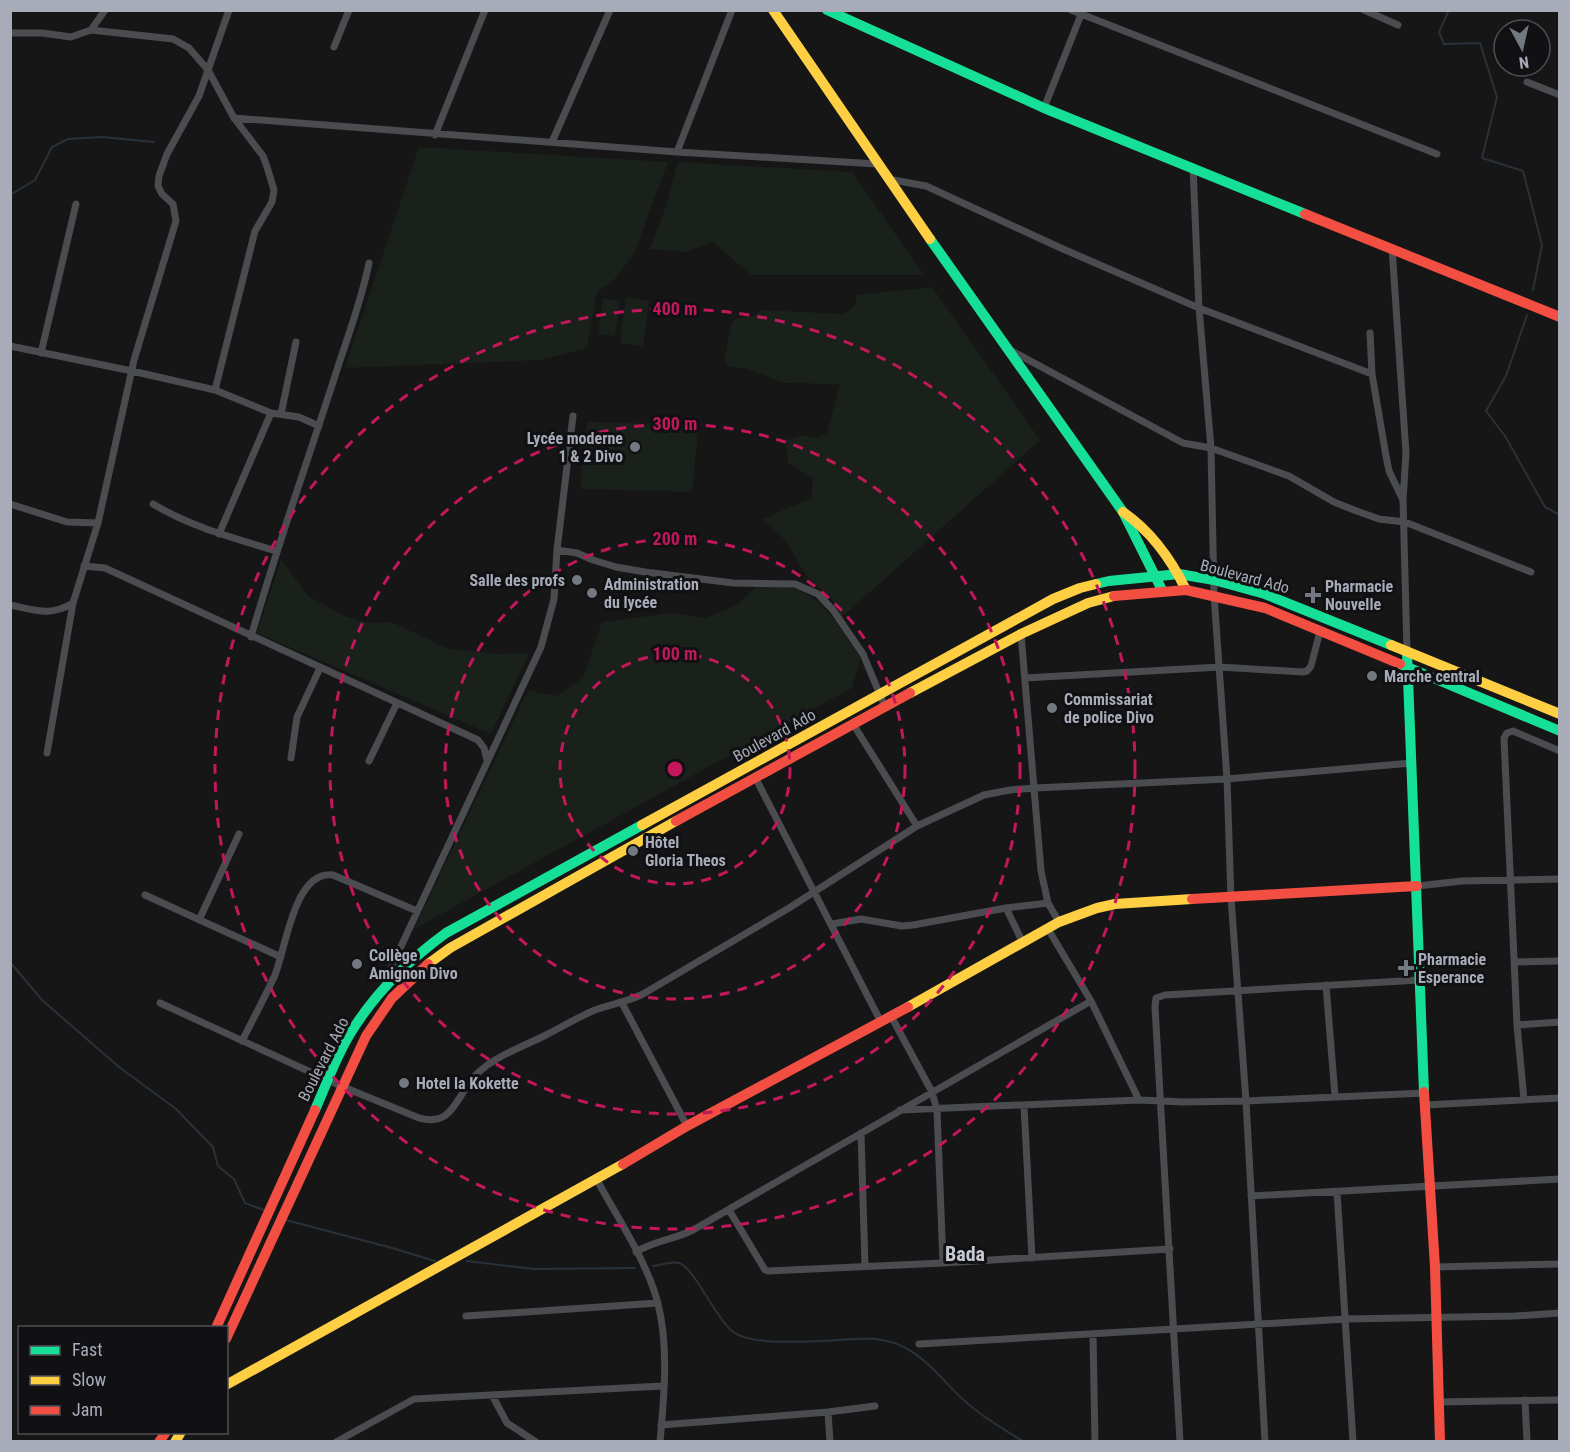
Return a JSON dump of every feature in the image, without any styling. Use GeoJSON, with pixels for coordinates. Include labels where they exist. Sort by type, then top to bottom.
{"type":"FeatureCollection","features":[{"type":"Feature","properties":{"kind":"street"},"geometry":{"type":"LineString","coordinates":[[92,30],[105,10]]}},
{"type":"Feature","properties":{"kind":"street"},"geometry":{"type":"LineString","coordinates":[[47,753],[73,603],[98,523],[132,371],[176,221],[173,204],[162,194],[158,186],[159,176],[167,154],[198,96],[229,10]]}},
{"type":"Feature","properties":{"kind":"street"},"geometry":{"type":"LineString","coordinates":[[334,47],[349,10]]}},
{"type":"Feature","properties":{"kind":"street"},"geometry":{"type":"LineString","coordinates":[[435,135],[485,10]]}},
{"type":"Feature","properties":{"kind":"street"},"geometry":{"type":"LineString","coordinates":[[552,142],[610,10]]}},
{"type":"Feature","properties":{"kind":"street"},"geometry":{"type":"LineString","coordinates":[[677,152],[732,10]]}},
{"type":"Feature","properties":{"kind":"street"},"geometry":{"type":"LineString","coordinates":[[773,10],[877,164],[1123,512],[1162,590]]}},
{"type":"Feature","properties":{"kind":"street"},"geometry":{"type":"LineString","coordinates":[[827,10],[1044,108],[1560,317]]}},
{"type":"Feature","properties":{"kind":"street"},"geometry":{"type":"LineString","coordinates":[[1071,10],[1437,154]]}},
{"type":"Feature","properties":{"kind":"street"},"geometry":{"type":"LineString","coordinates":[[1364,10],[1398,25]]}},
{"type":"Feature","properties":{"kind":"street"},"geometry":{"type":"LineString","coordinates":[[1044,108],[1082,13]]}},
{"type":"Feature","properties":{"kind":"street"},"geometry":{"type":"LineString","coordinates":[[10,33],[42,33],[71,37],[92,30],[173,39],[189,48],[208,70],[234,118],[263,156],[274,190],[272,202],[255,231],[214,390]]}},
{"type":"Feature","properties":{"kind":"street"},"geometry":{"type":"LineString","coordinates":[[1527,82],[1560,95]]}},
{"type":"Feature","properties":{"kind":"street"},"geometry":{"type":"LineString","coordinates":[[234,118],[435,135],[877,164]]}},
{"type":"Feature","properties":{"kind":"street"},"geometry":{"type":"LineString","coordinates":[[1193,167],[1199,308],[1211,448],[1214,595],[1227,779],[1232,898],[1265,1442]]}},
{"type":"Feature","properties":{"kind":"street"},"geometry":{"type":"LineString","coordinates":[[888,179],[926,186],[1199,308],[1372,374]]}},
{"type":"Feature","properties":{"kind":"street"},"geometry":{"type":"LineString","coordinates":[[41,353],[76,204]]}},
{"type":"Feature","properties":{"kind":"street"},"geometry":{"type":"LineString","coordinates":[[1392,248],[1406,453],[1403,500],[1407,668],[1413,763],[1419,980],[1434,1267],[1440,1442]]}},
{"type":"Feature","properties":{"kind":"street"},"geometry":{"type":"LineString","coordinates":[[251,637],[276,551],[346,340],[363,297],[369,263]]}},
{"type":"Feature","properties":{"kind":"street"},"geometry":{"type":"LineString","coordinates":[[1370,333],[1372,374],[1389,471],[1403,500]]}},
{"type":"Feature","properties":{"kind":"street"},"geometry":{"type":"LineString","coordinates":[[281,414],[296,342]]}},
{"type":"Feature","properties":{"kind":"street"},"geometry":{"type":"LineString","coordinates":[[10,346],[214,390],[271,413],[299,417],[319,426]]}},
{"type":"Feature","properties":{"kind":"street"},"geometry":{"type":"LineString","coordinates":[[1007,348],[1174,438],[1193,445],[1211,448],[1289,476],[1334,502],[1354,510],[1379,519],[1405,522],[1531,572]]}},
{"type":"Feature","properties":{"kind":"street"},"geometry":{"type":"LineString","coordinates":[[219,534],[271,413]]}},
{"type":"Feature","properties":{"kind":"street"},"geometry":{"type":"LineString","coordinates":[[386,986],[389,972],[541,647],[554,599],[557,550],[573,416]]}},
{"type":"Feature","properties":{"kind":"street"},"geometry":{"type":"LineString","coordinates":[[10,504],[67,522],[98,523]]}},
{"type":"Feature","properties":{"kind":"street"},"geometry":{"type":"LineString","coordinates":[[153,504],[219,534],[276,551]]}},
{"type":"Feature","properties":{"kind":"street"},"geometry":{"type":"LineString","coordinates":[[1123,512],[1144,528],[1179,574],[1186,590]]}},
{"type":"Feature","properties":{"kind":"street"},"geometry":{"type":"LineString","coordinates":[[557,550],[576,553],[616,567],[645,572],[733,583],[795,584],[818,594],[833,610],[863,654],[885,707]]}},
{"type":"Feature","properties":{"kind":"street"},"geometry":{"type":"LineString","coordinates":[[84,566],[105,568],[478,740],[488,760]]}},
{"type":"Feature","properties":{"kind":"street","name":"Boulevard Ado"},"geometry":{"type":"LineString","coordinates":[[217,1326],[349,1035],[374,999],[426,947],[446,933],[1053,599],[1080,588],[1109,581],[1179,574],[1214,580],[1265,594],[1560,714]]}},
{"type":"Feature","properties":{"kind":"street","name":"Boulevard Ado"},"geometry":{"type":"LineString","coordinates":[[228,1336],[281,1223],[341,1086],[376,1017],[421,969],[450,948],[755,777],[1021,634],[1096,600],[1125,594],[1186,590],[1214,595],[1265,608],[1560,731]]}},
{"type":"Feature","properties":{"kind":"street"},"geometry":{"type":"LineString","coordinates":[[10,604],[61,611],[73,603]]}},
{"type":"Feature","properties":{"kind":"street"},"geometry":{"type":"LineString","coordinates":[[1025,678],[1220,667],[1307,671],[1311,666],[1320,631]]}},
{"type":"Feature","properties":{"kind":"street"},"geometry":{"type":"LineString","coordinates":[[1021,634],[1041,871],[1048,903],[1059,922]]}},
{"type":"Feature","properties":{"kind":"street"},"geometry":{"type":"LineString","coordinates":[[291,758],[297,717],[320,668]]}},
{"type":"Feature","properties":{"kind":"street"},"geometry":{"type":"LineString","coordinates":[[369,760],[397,703]]}},
{"type":"Feature","properties":{"kind":"street"},"geometry":{"type":"LineString","coordinates":[[853,724],[917,826]]}},
{"type":"Feature","properties":{"kind":"street"},"geometry":{"type":"LineString","coordinates":[[1524,1100],[1517,1025],[1504,738],[1513,730],[1560,751]]}},
{"type":"Feature","properties":{"kind":"street"},"geometry":{"type":"LineString","coordinates":[[160,1004],[341,1086],[431,1122],[440,1120],[448,1114],[472,1079],[491,1062],[594,1011],[643,994],[815,891],[917,826],[984,795],[1035,788],[1227,779],[1413,763]]}},
{"type":"Feature","properties":{"kind":"street"},"geometry":{"type":"LineString","coordinates":[[755,777],[832,924],[886,1019],[932,1092],[937,1110],[943,1263]]}},
{"type":"Feature","properties":{"kind":"street"},"geometry":{"type":"LineString","coordinates":[[199,920],[239,834]]}},
{"type":"Feature","properties":{"kind":"street"},"geometry":{"type":"LineString","coordinates":[[242,1041],[276,972],[297,903],[304,890],[313,881],[326,874],[333,875],[417,911]]}},
{"type":"Feature","properties":{"kind":"street"},"geometry":{"type":"LineString","coordinates":[[228,1384],[597,1180],[687,1126],[886,1019],[1059,922],[1115,904],[1417,886],[1462,881],[1560,879]]}},
{"type":"Feature","properties":{"kind":"street"},"geometry":{"type":"LineString","coordinates":[[145,895],[281,957]]}},
{"type":"Feature","properties":{"kind":"street"},"geometry":{"type":"LineString","coordinates":[[832,924],[861,919],[913,926],[1006,908],[1048,903]]}},
{"type":"Feature","properties":{"kind":"street"},"geometry":{"type":"LineString","coordinates":[[1006,908],[1023,943]]}},
{"type":"Feature","properties":{"kind":"street"},"geometry":{"type":"LineString","coordinates":[[1048,929],[1091,1001],[1139,1100]]}},
{"type":"Feature","properties":{"kind":"street"},"geometry":{"type":"LineString","coordinates":[[1515,962],[1560,960]]}},
{"type":"Feature","properties":{"kind":"street"},"geometry":{"type":"LineString","coordinates":[[1180,1442],[1156,998],[1165,995],[1419,980]]}},
{"type":"Feature","properties":{"kind":"street"},"geometry":{"type":"LineString","coordinates":[[1326,985],[1335,1096]]}},
{"type":"Feature","properties":{"kind":"street"},"geometry":{"type":"LineString","coordinates":[[636,1252],[653,1242],[680,1236],[729,1210],[1091,1001]]}},
{"type":"Feature","properties":{"kind":"street"},"geometry":{"type":"LineString","coordinates":[[622,1003],[687,1126]]}},
{"type":"Feature","properties":{"kind":"street"},"geometry":{"type":"LineString","coordinates":[[1517,1025],[1560,1022]]}},
{"type":"Feature","properties":{"kind":"street"},"geometry":{"type":"LineString","coordinates":[[900,1110],[1139,1100],[1246,1101],[1425,1093]]}},
{"type":"Feature","properties":{"kind":"street"},"geometry":{"type":"LineString","coordinates":[[1425,1106],[1560,1098]]}},
{"type":"Feature","properties":{"kind":"street"},"geometry":{"type":"LineString","coordinates":[[1024,1106],[1032,1258]]}},
{"type":"Feature","properties":{"kind":"street"},"geometry":{"type":"LineString","coordinates":[[861,1132],[865,1266]]}},
{"type":"Feature","properties":{"kind":"street"},"geometry":{"type":"LineString","coordinates":[[1251,1196],[1560,1179]]}},
{"type":"Feature","properties":{"kind":"street"},"geometry":{"type":"LineString","coordinates":[[597,1180],[636,1252],[658,1303],[664,1348],[660,1442]]}},
{"type":"Feature","properties":{"kind":"street"},"geometry":{"type":"LineString","coordinates":[[1338,1192],[1353,1442]]}},
{"type":"Feature","properties":{"kind":"street"},"geometry":{"type":"LineString","coordinates":[[729,1210],[765,1270],[775,1271],[1170,1249]]}},
{"type":"Feature","properties":{"kind":"street"},"geometry":{"type":"LineString","coordinates":[[1434,1267],[1560,1264]]}},
{"type":"Feature","properties":{"kind":"street"},"geometry":{"type":"LineString","coordinates":[[466,1316],[658,1303]]}},
{"type":"Feature","properties":{"kind":"street"},"geometry":{"type":"LineString","coordinates":[[919,1344],[1346,1319],[1560,1313]]}},
{"type":"Feature","properties":{"kind":"street"},"geometry":{"type":"LineString","coordinates":[[1093,1334],[1095,1442]]}},
{"type":"Feature","properties":{"kind":"street"},"geometry":{"type":"LineString","coordinates":[[336,1442],[414,1399],[663,1386]]}},
{"type":"Feature","properties":{"kind":"street"},"geometry":{"type":"LineString","coordinates":[[492,1395],[507,1423],[536,1442]]}},
{"type":"Feature","properties":{"kind":"street"},"geometry":{"type":"LineString","coordinates":[[1525,1400],[1527,1442]]}},
{"type":"Feature","properties":{"kind":"street"},"geometry":{"type":"LineString","coordinates":[[1438,1402],[1560,1400]]}},
{"type":"Feature","properties":{"kind":"street"},"geometry":{"type":"LineString","coordinates":[[662,1425],[828,1412],[875,1406]]}},
{"type":"Feature","properties":{"kind":"street"},"geometry":{"type":"LineString","coordinates":[[828,1412],[830,1442]]}},
{"type":"Feature","properties":{"kind":"shaded area"},"geometry":{"type":"Polygon","coordinates":[[[419,147],[668,162],[634,254],[613,281],[597,292],[587,348],[540,360],[345,368],[419,147]]]}},
{"type":"Feature","properties":{"kind":"shaded area"},"geometry":{"type":"Polygon","coordinates":[[[678,162],[852,172],[924,275],[751,275],[713,242],[685,252],[650,249],[665,209],[678,162]]]}},
{"type":"Feature","properties":{"kind":"shaded area"},"geometry":{"type":"Polygon","coordinates":[[[932,287],[1040,440],[842,617],[832,599],[807,577],[786,541],[763,519],[811,498],[813,478],[788,463],[786,440],[804,435],[818,438],[827,433],[840,384],[784,383],[744,368],[730,367],[724,360],[732,322],[738,318],[754,316],[762,310],[844,314],[855,305],[857,295],[932,287]]]}},
{"type":"Feature","properties":{"kind":"shaded area"},"geometry":{"type":"Polygon","coordinates":[[[626,297],[649,301],[643,346],[620,343],[626,297]]]}},
{"type":"Feature","properties":{"kind":"shaded area"},"geometry":{"type":"Polygon","coordinates":[[[603,298],[620,301],[615,336],[598,334],[603,298]]]}},
{"type":"Feature","properties":{"kind":"shaded area"},"geometry":{"type":"Polygon","coordinates":[[[587,422],[699,425],[692,492],[580,489],[587,422]]]}},
{"type":"Feature","properties":{"kind":"shaded area"},"geometry":{"type":"Polygon","coordinates":[[[281,559],[308,596],[344,616],[369,623],[391,622],[449,649],[500,654],[529,653],[491,734],[257,633],[281,559]]]}},
{"type":"Feature","properties":{"kind":"shaded area"},"geometry":{"type":"Polygon","coordinates":[[[756,587],[789,587],[801,591],[812,597],[831,615],[861,658],[852,688],[414,929],[528,690],[556,696],[583,678],[602,622],[672,613],[706,618],[737,605],[756,587]]]}},
{"type":"Feature","properties":{"kind":"waterway"},"geometry":{"type":"LineString","coordinates":[[1449,10],[1439,32],[1444,44],[1480,43],[1497,97],[1482,158],[1523,171],[1542,245],[1533,290]]}},
{"type":"Feature","properties":{"kind":"waterway"},"geometry":{"type":"LineString","coordinates":[[10,195],[35,180],[52,147],[68,139],[102,137],[154,142]]}},
{"type":"Feature","properties":{"kind":"waterway"},"geometry":{"type":"LineString","coordinates":[[1527,315],[1506,376],[1486,411],[1505,436],[1545,507],[1560,515]]}},
{"type":"Feature","properties":{"kind":"waterway"},"geometry":{"type":"LineString","coordinates":[[10,962],[42,1000],[119,1067],[176,1109],[213,1147],[218,1166],[234,1179],[245,1203],[264,1210]]}},
{"type":"Feature","properties":{"kind":"waterway"},"geometry":{"type":"LineString","coordinates":[[286,1220],[435,1261]]}},
{"type":"Feature","properties":{"kind":"waterway"},"geometry":{"type":"LineString","coordinates":[[467,1261],[534,1269],[635,1268]]}},
{"type":"Feature","properties":{"kind":"waterway"},"geometry":{"type":"LineString","coordinates":[[653,1266],[679,1263],[685,1267],[726,1325],[744,1337],[779,1342],[876,1339],[904,1347],[927,1363],[974,1408],[1024,1442]]}},
{"type":"Feature","properties":{"kind":"traffic: fast"},"geometry":{"type":"LineString","coordinates":[[827,10],[1044,108],[1305,214]]}},
{"type":"Feature","properties":{"kind":"traffic: fast"},"geometry":{"type":"LineString","coordinates":[[930,239],[1123,512],[1162,590]]}},
{"type":"Feature","properties":{"kind":"traffic: fast"},"geometry":{"type":"LineString","coordinates":[[1096,584],[1179,574],[1214,580],[1265,594],[1391,645]]}},
{"type":"Feature","properties":{"kind":"traffic: fast"},"geometry":{"type":"LineString","coordinates":[[1407,652],[1424,1092]]}},
{"type":"Feature","properties":{"kind":"traffic: fast"},"geometry":{"type":"LineString","coordinates":[[1400,664],[1560,731]]}},
{"type":"Feature","properties":{"kind":"traffic: fast"},"geometry":{"type":"LineString","coordinates":[[315,1110],[340,1052],[359,1019],[393,979],[419,955],[446,933],[642,825]]}},
{"type":"Feature","properties":{"kind":"traffic: slow"},"geometry":{"type":"LineString","coordinates":[[773,10],[930,239]]}},
{"type":"Feature","properties":{"kind":"traffic: slow"},"geometry":{"type":"LineString","coordinates":[[1123,512],[1152,537],[1186,590]]}},
{"type":"Feature","properties":{"kind":"traffic: slow"},"geometry":{"type":"LineString","coordinates":[[642,825],[1053,599],[1096,584]]}},
{"type":"Feature","properties":{"kind":"traffic: slow"},"geometry":{"type":"LineString","coordinates":[[910,693],[1021,634],[1088,603],[1114,596]]}},
{"type":"Feature","properties":{"kind":"traffic: slow"},"geometry":{"type":"LineString","coordinates":[[1391,645],[1560,714]]}},
{"type":"Feature","properties":{"kind":"traffic: slow"},"geometry":{"type":"LineString","coordinates":[[428,964],[450,948],[676,821]]}},
{"type":"Feature","properties":{"kind":"traffic: slow"},"geometry":{"type":"LineString","coordinates":[[908,1007],[1059,922],[1115,904],[1192,899]]}},
{"type":"Feature","properties":{"kind":"traffic: slow"},"geometry":{"type":"LineString","coordinates":[[228,1384],[623,1164]]}},
{"type":"Feature","properties":{"kind":"traffic: slow"},"geometry":{"type":"LineString","coordinates":[[175,1442],[180,1434]]}},
{"type":"Feature","properties":{"kind":"traffic: jam"},"geometry":{"type":"LineString","coordinates":[[1305,214],[1560,317]]}},
{"type":"Feature","properties":{"kind":"traffic: jam"},"geometry":{"type":"LineString","coordinates":[[1114,596],[1186,590],[1265,608],[1400,664]]}},
{"type":"Feature","properties":{"kind":"traffic: jam"},"geometry":{"type":"LineString","coordinates":[[676,821],[910,693]]}},
{"type":"Feature","properties":{"kind":"traffic: jam"},"geometry":{"type":"LineString","coordinates":[[1192,899],[1417,886]]}},
{"type":"Feature","properties":{"kind":"traffic: jam"},"geometry":{"type":"LineString","coordinates":[[228,1335],[366,1036],[392,998],[428,964]]}},
{"type":"Feature","properties":{"kind":"traffic: jam"},"geometry":{"type":"LineString","coordinates":[[623,1164],[687,1126],[908,1007]]}},
{"type":"Feature","properties":{"kind":"traffic: jam"},"geometry":{"type":"LineString","coordinates":[[1424,1092],[1435,1267],[1440,1442]]}},
{"type":"Feature","properties":{"kind":"traffic: jam"},"geometry":{"type":"LineString","coordinates":[[217,1326],[315,1110]]}},
{"type":"Feature","properties":{"kind":"traffic: jam"},"geometry":{"type":"LineString","coordinates":[[159,1442],[165,1434]]}},
{"type":"Feature","properties":{"kind":"place","name":"Lycée moderne 1 & 2 Divo"},"geometry":{"type":"Point","coordinates":[635,447]}},
{"type":"Feature","properties":{"kind":"place","name":"Salle des profs"},"geometry":{"type":"Point","coordinates":[577,580]}},
{"type":"Feature","properties":{"kind":"place","name":"Administration du lycée"},"geometry":{"type":"Point","coordinates":[592,593]}},
{"type":"Feature","properties":{"kind":"place","name":"Pharmacie Nouvelle"},"geometry":{"type":"Point","coordinates":[1313,595]}},
{"type":"Feature","properties":{"kind":"place","name":"Marche central"},"geometry":{"type":"Point","coordinates":[1372,676]}},
{"type":"Feature","properties":{"kind":"place","name":"Commissariat de police Divo"},"geometry":{"type":"Point","coordinates":[1052,708]}},
{"type":"Feature","properties":{"kind":"place","name":"Hôtel Gloria Theos"},"geometry":{"type":"Point","coordinates":[633,851]}},
{"type":"Feature","properties":{"kind":"place","name":"Collège Amignon Divo"},"geometry":{"type":"Point","coordinates":[357,964]}},
{"type":"Feature","properties":{"kind":"place","name":"Pharmacie Esperance"},"geometry":{"type":"Point","coordinates":[1406,968]}},
{"type":"Feature","properties":{"kind":"place","name":"Hotel la Kokette"},"geometry":{"type":"Point","coordinates":[404,1083]}},
{"type":"Feature","properties":{"kind":"district","name":"Bada"},"geometry":{"type":"Point","coordinates":[965,1254]}}]}
